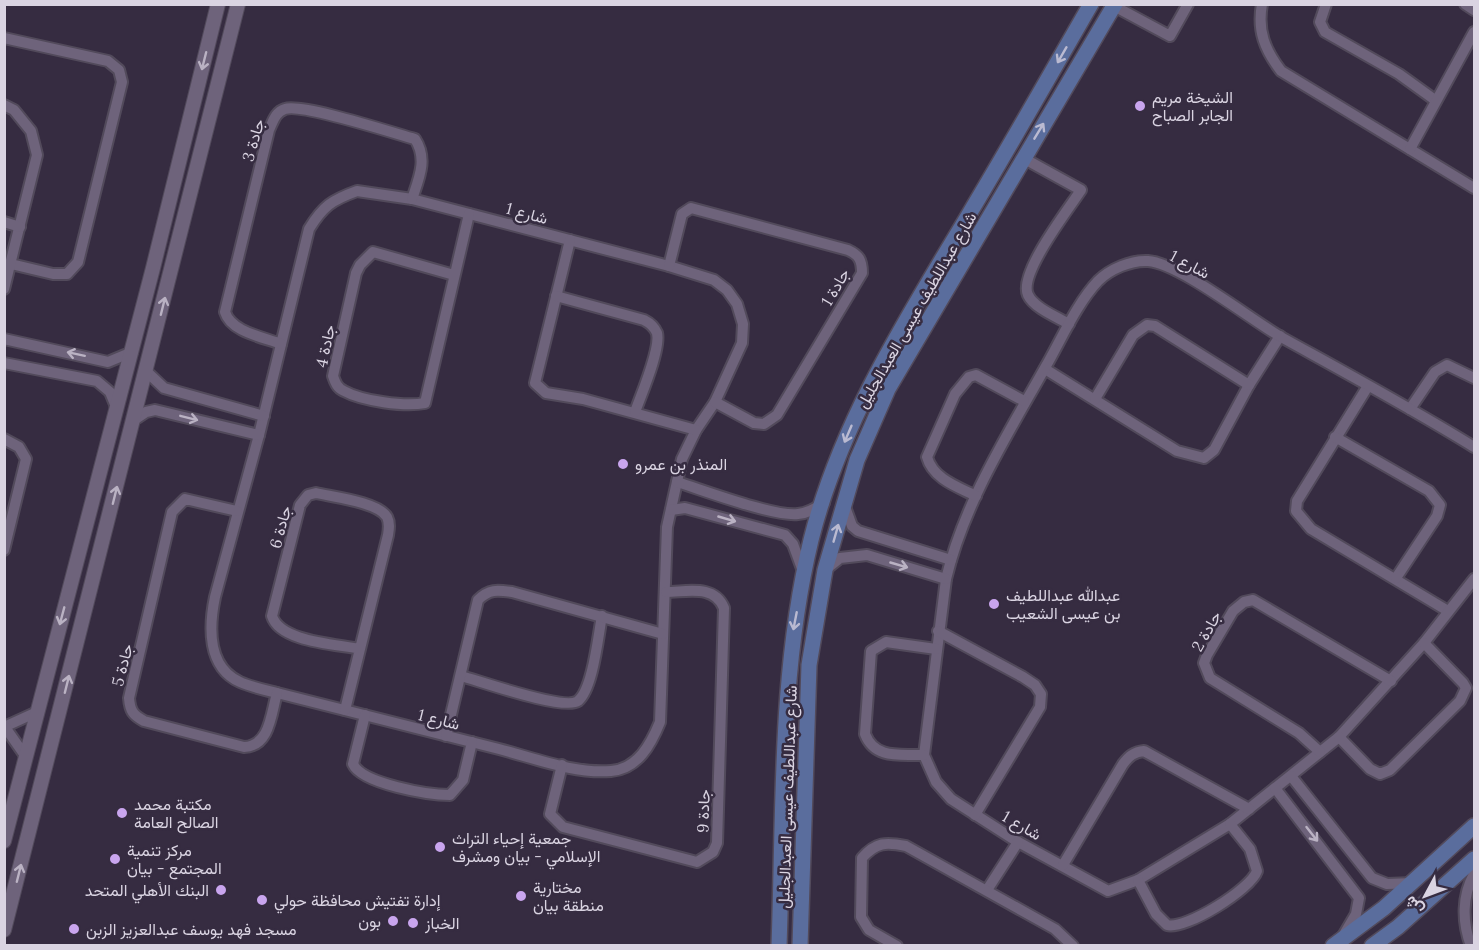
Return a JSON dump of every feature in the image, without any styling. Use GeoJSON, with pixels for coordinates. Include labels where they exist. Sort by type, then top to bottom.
{"type":"FeatureCollection","features":[{"type":"Feature","properties":{"kind":"main road","name":"شارع عبداللطيف عيسى العبدالجليل"},"geometry":{"type":"LineString","coordinates":[[779,945],[789,677],[793,628],[804,574],[838,459],[862,402],[923,291],[1091,4]]}},
{"type":"Feature","properties":{"kind":"main road","name":"شارع عبداللطيف عيسى العبدالجليل"},"geometry":{"type":"LineString","coordinates":[[800,945],[809,665],[825,570],[857,460],[888,389],[1114,5]]}},
{"type":"Feature","properties":{"kind":"main road"},"geometry":{"type":"LineString","coordinates":[[943,296],[938,288],[940,279],[986,202],[989,181]]}},
{"type":"Feature","properties":{"kind":"main road"},"geometry":{"type":"LineString","coordinates":[[888,389],[930,301],[923,291]]}},
{"type":"Feature","properties":{"kind":"main road"},"geometry":{"type":"LineString","coordinates":[[789,677],[796,702],[794,788],[804,795]]}},
{"type":"Feature","properties":{"kind":"main road"},"geometry":{"type":"LineString","coordinates":[[784,806],[792,806],[797,812],[794,882],[802,899]]}},
{"type":"Feature","properties":{"kind":"main road"},"geometry":{"type":"LineString","coordinates":[[1337,943],[1413,883],[1474,826]]}},
{"type":"Feature","properties":{"kind":"main road"},"geometry":{"type":"LineString","coordinates":[[1372,945],[1398,927],[1474,859]]}},
{"type":"Feature","properties":{"kind":"street"},"geometry":{"type":"LineString","coordinates":[[4,841],[132,352],[218,4]]}},
{"type":"Feature","properties":{"kind":"street"},"geometry":{"type":"LineString","coordinates":[[4,930],[237,4]]}},
{"type":"Feature","properties":{"kind":"street"},"geometry":{"type":"LineString","coordinates":[[1114,5],[1170,36],[1188,4]]}},
{"type":"Feature","properties":{"kind":"street"},"geometry":{"type":"LineString","coordinates":[[1262,4],[1259,21],[1262,37],[1269,56],[1281,71],[1474,188]]}},
{"type":"Feature","properties":{"kind":"street"},"geometry":{"type":"LineString","coordinates":[[1326,4],[1320,21],[1325,32],[1399,74],[1435,100]]}},
{"type":"Feature","properties":{"kind":"street"},"geometry":{"type":"LineString","coordinates":[[1465,4],[1474,10]]}},
{"type":"Feature","properties":{"kind":"street"},"geometry":{"type":"LineString","coordinates":[[1410,150],[1435,100],[1474,32]]}},
{"type":"Feature","properties":{"kind":"street"},"geometry":{"type":"LineString","coordinates":[[4,38],[108,61],[119,70],[122,82],[78,262],[67,273],[53,274],[11,264]]}},
{"type":"Feature","properties":{"kind":"street"},"geometry":{"type":"LineString","coordinates":[[4,105],[14,110],[31,131],[37,155],[4,289]]}},
{"type":"Feature","properties":{"kind":"street","name":"جادة 3"},"geometry":{"type":"LineString","coordinates":[[281,344],[244,330],[232,323],[225,312],[269,130],[276,114],[286,108],[310,111],[416,140],[422,149],[422,169],[412,199]]}},
{"type":"Feature","properties":{"kind":"street"},"geometry":{"type":"LineString","coordinates":[[1023,158],[1081,190],[1033,264],[1026,283],[1028,295],[1033,302],[1069,324]]}},
{"type":"Feature","properties":{"kind":"street"},"geometry":{"type":"LineString","coordinates":[[176,174],[186,181],[195,177]]}},
{"type":"Feature","properties":{"kind":"street","name":"شارع 1"},"geometry":{"type":"LineString","coordinates":[[357,191],[412,199],[669,266],[714,280],[737,304],[743,324],[742,344],[715,402],[696,430],[682,459],[667,527],[660,722],[642,755],[613,771],[562,765],[277,693],[238,681],[223,667],[212,644],[210,623],[237,511],[264,416],[302,250],[309,229],[318,214],[333,200],[357,191]]}},
{"type":"Feature","properties":{"kind":"street"},"geometry":{"type":"LineString","coordinates":[[170,200],[177,197],[184,201],[187,208]]}},
{"type":"Feature","properties":{"kind":"street","name":"جادة 1"},"geometry":{"type":"LineString","coordinates":[[669,266],[682,214],[691,208],[848,250],[858,254],[862,262],[862,273],[777,415],[764,424],[754,423],[715,402]]}},
{"type":"Feature","properties":{"kind":"street","name":"جادة 4"},"geometry":{"type":"LineString","coordinates":[[454,275],[373,252],[366,257],[360,265],[353,285],[333,376],[337,386],[344,392],[399,405],[425,403],[470,214]]}},
{"type":"Feature","properties":{"kind":"street"},"geometry":{"type":"LineString","coordinates":[[4,222],[20,227]]}},
{"type":"Feature","properties":{"kind":"street"},"geometry":{"type":"LineString","coordinates":[[570,240],[535,383],[546,393],[635,412],[696,430]]}},
{"type":"Feature","properties":{"kind":"street","name":"شارع 1"},"geometry":{"type":"LineString","coordinates":[[1474,447],[1280,336],[1169,266],[1148,261],[1124,264],[1099,281],[1069,324],[1024,401],[976,496],[946,579],[924,755],[936,782],[951,799],[1018,842],[1108,891],[1138,880],[1230,825],[1339,737],[1424,643],[1474,579]]}},
{"type":"Feature","properties":{"kind":"street"},"geometry":{"type":"LineString","coordinates":[[556,296],[644,320],[653,325],[657,335],[657,346],[635,412]]}},
{"type":"Feature","properties":{"kind":"street"},"geometry":{"type":"LineString","coordinates":[[1095,399],[1132,335],[1147,325],[1155,326],[1249,385]]}},
{"type":"Feature","properties":{"kind":"street"},"geometry":{"type":"LineString","coordinates":[[1044,369],[1177,451],[1204,458],[1214,450],[1249,385],[1280,336]]}},
{"type":"Feature","properties":{"kind":"street"},"geometry":{"type":"LineString","coordinates":[[4,339],[108,362],[132,352]]}},
{"type":"Feature","properties":{"kind":"street"},"geometry":{"type":"LineString","coordinates":[[4,363],[97,381],[110,392],[117,409]]}},
{"type":"Feature","properties":{"kind":"street"},"geometry":{"type":"LineString","coordinates":[[1410,409],[1435,372],[1447,365],[1474,378]]}},
{"type":"Feature","properties":{"kind":"street"},"geometry":{"type":"LineString","coordinates":[[146,371],[164,388],[264,416]]}},
{"type":"Feature","properties":{"kind":"street"},"geometry":{"type":"LineString","coordinates":[[976,496],[940,477],[929,465],[927,457],[955,394],[962,383],[976,375],[1024,401]]}},
{"type":"Feature","properties":{"kind":"street"},"geometry":{"type":"LineString","coordinates":[[1368,386],[1297,501],[1296,511],[1311,529],[1448,611]]}},
{"type":"Feature","properties":{"kind":"street"},"geometry":{"type":"LineString","coordinates":[[134,420],[146,412],[156,410],[259,435]]}},
{"type":"Feature","properties":{"kind":"street"},"geometry":{"type":"LineString","coordinates":[[1335,437],[1430,491],[1440,505],[1437,516],[1396,578]]}},
{"type":"Feature","properties":{"kind":"street"},"geometry":{"type":"LineString","coordinates":[[4,439],[19,447],[26,459],[4,550]]}},
{"type":"Feature","properties":{"kind":"street"},"geometry":{"type":"LineString","coordinates":[[677,482],[773,511],[796,515],[810,512],[824,503]]}},
{"type":"Feature","properties":{"kind":"street","name":"جادة 6"},"geometry":{"type":"LineString","coordinates":[[345,710],[360,649],[389,523],[386,515],[377,507],[316,493],[308,495],[297,513],[273,607],[274,623],[298,637],[360,649]]}},
{"type":"Feature","properties":{"kind":"street","name":"جادة 5"},"geometry":{"type":"LineString","coordinates":[[237,511],[185,499],[172,512],[129,698],[129,708],[134,716],[144,721],[244,747],[252,746],[265,735],[277,693]]}},
{"type":"Feature","properties":{"kind":"street"},"geometry":{"type":"LineString","coordinates":[[844,504],[852,526],[858,531],[951,560]]}},
{"type":"Feature","properties":{"kind":"street"},"geometry":{"type":"LineString","coordinates":[[671,510],[685,508],[785,535],[793,544],[804,574]]}},
{"type":"Feature","properties":{"kind":"street"},"geometry":{"type":"LineString","coordinates":[[79,555],[90,562],[99,558]]}},
{"type":"Feature","properties":{"kind":"street"},"geometry":{"type":"LineString","coordinates":[[825,570],[840,558],[867,555],[946,579]]}},
{"type":"Feature","properties":{"kind":"street"},"geometry":{"type":"LineString","coordinates":[[71,584],[80,579],[91,589]]}},
{"type":"Feature","properties":{"kind":"street"},"geometry":{"type":"LineString","coordinates":[[446,736],[478,600],[485,593],[493,590],[512,592],[663,634]]}},
{"type":"Feature","properties":{"kind":"street","name":"جادة 9"},"geometry":{"type":"LineString","coordinates":[[562,765],[550,813],[554,821],[563,827],[697,862],[713,852],[717,843],[724,608],[721,601],[706,591],[666,592]]}},
{"type":"Feature","properties":{"kind":"street","name":"جادة 2"},"geometry":{"type":"LineString","coordinates":[[1320,752],[1299,733],[1210,678],[1204,663],[1207,654],[1238,606],[1253,600],[1391,681]]}},
{"type":"Feature","properties":{"kind":"street"},"geometry":{"type":"LineString","coordinates":[[461,676],[564,704],[577,701],[589,680],[603,616]]}},
{"type":"Feature","properties":{"kind":"street"},"geometry":{"type":"LineString","coordinates":[[938,631],[1023,677],[1035,685],[1041,694],[1040,707],[975,814]]}},
{"type":"Feature","properties":{"kind":"street"},"geometry":{"type":"LineString","coordinates":[[924,755],[880,753],[869,743],[865,734],[869,657],[878,646],[886,642],[936,649]]}},
{"type":"Feature","properties":{"kind":"street"},"geometry":{"type":"LineString","coordinates":[[1339,737],[1370,769],[1380,774],[1390,770],[1460,701],[1466,688],[1463,682],[1424,643]]}},
{"type":"Feature","properties":{"kind":"street"},"geometry":{"type":"LineString","coordinates":[[26,757],[5,727],[37,712]]}},
{"type":"Feature","properties":{"kind":"street"},"geometry":{"type":"LineString","coordinates":[[365,715],[353,764],[369,779],[438,795],[450,795],[463,780],[472,742]]}},
{"type":"Feature","properties":{"kind":"street"},"geometry":{"type":"LineString","coordinates":[[1063,865],[1123,764],[1130,755],[1138,752],[1144,751],[1249,809]]}},
{"type":"Feature","properties":{"kind":"street"},"geometry":{"type":"LineString","coordinates":[[1291,776],[1372,878],[1387,884],[1413,883]]}},
{"type":"Feature","properties":{"kind":"street"},"geometry":{"type":"LineString","coordinates":[[1275,788],[1359,898],[1356,914],[1337,943]]}},
{"type":"Feature","properties":{"kind":"street"},"geometry":{"type":"LineString","coordinates":[[1138,880],[1156,914],[1167,925],[1184,925],[1211,910],[1251,881],[1257,871],[1250,849],[1230,825]]}},
{"type":"Feature","properties":{"kind":"street"},"geometry":{"type":"LineString","coordinates":[[987,890],[1018,842]]}},
{"type":"Feature","properties":{"kind":"street"},"geometry":{"type":"LineString","coordinates":[[897,945],[869,930],[861,917],[862,858],[875,845],[906,846],[1055,929],[1073,945]]}},
{"type":"Feature","properties":{"kind":"street"},"geometry":{"type":"LineString","coordinates":[[1472,945],[1464,914],[1467,890],[1474,874]]}},
{"type":"Feature","properties":{"kind":"place","name":"الشيخة مريم الجابر الصباح"},"geometry":{"type":"Point","coordinates":[1140,106]}},
{"type":"Feature","properties":{"kind":"place","name":"المنذر بن عمرو"},"geometry":{"type":"Point","coordinates":[623,464]}},
{"type":"Feature","properties":{"kind":"place","name":"عبدالله عبداللطيف بن عيسى الشعيب"},"geometry":{"type":"Point","coordinates":[994,604]}},
{"type":"Feature","properties":{"kind":"place","name":"مكتبة محمد الصالح العامة"},"geometry":{"type":"Point","coordinates":[122,813]}},
{"type":"Feature","properties":{"kind":"place","name":"جمعية إحياء التراث الإسلامي - بيان ومشرف"},"geometry":{"type":"Point","coordinates":[440,847]}},
{"type":"Feature","properties":{"kind":"place","name":"مركز تنمية المجتمع - بيان"},"geometry":{"type":"Point","coordinates":[115,859]}},
{"type":"Feature","properties":{"kind":"place","name":"البنك الأهلي المتحد"},"geometry":{"type":"Point","coordinates":[221,890]}},
{"type":"Feature","properties":{"kind":"place","name":"مختارية منطقة بيان"},"geometry":{"type":"Point","coordinates":[521,896]}},
{"type":"Feature","properties":{"kind":"place","name":"إدارة تفتيش محافظة حولي"},"geometry":{"type":"Point","coordinates":[262,900]}},
{"type":"Feature","properties":{"kind":"place","name":"بون"},"geometry":{"type":"Point","coordinates":[393,921]}},
{"type":"Feature","properties":{"kind":"place","name":"الخباز"},"geometry":{"type":"Point","coordinates":[413,923]}},
{"type":"Feature","properties":{"kind":"place","name":"مسجد فهد يوسف عبدالعزيز الزبن"},"geometry":{"type":"Point","coordinates":[74,929]}}]}
